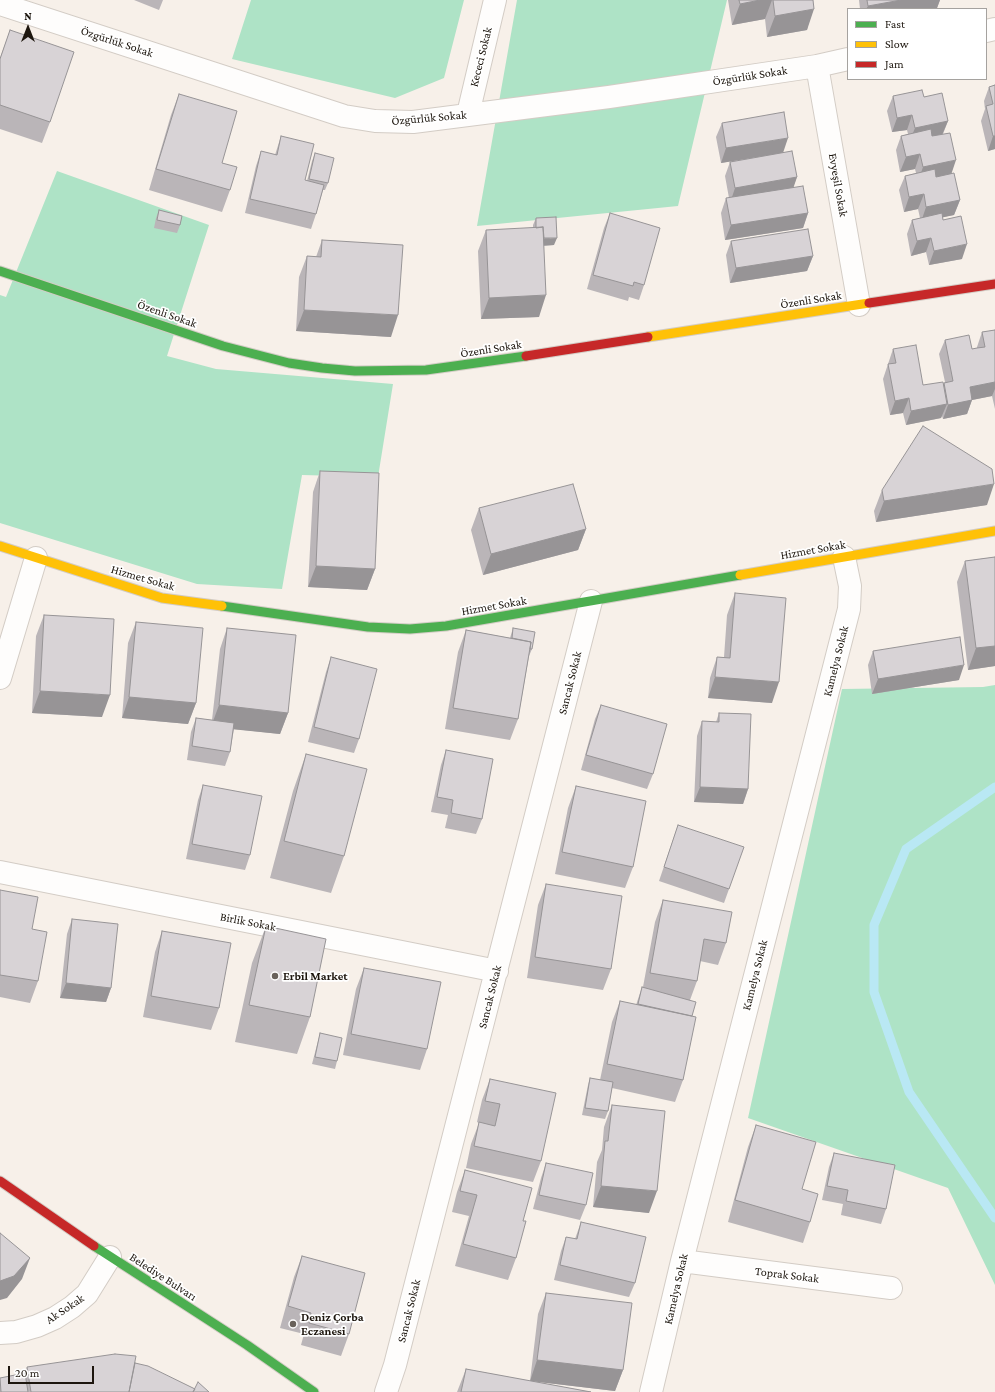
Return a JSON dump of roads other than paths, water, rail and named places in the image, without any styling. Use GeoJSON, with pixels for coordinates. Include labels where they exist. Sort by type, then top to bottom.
{"type":"FeatureCollection","features":[{"type":"Feature","properties":{"kind":"street","name":"Kececi Sokak"},"geometry":{"type":"LineString","coordinates":[[468,114],[495,0]]}},
{"type":"Feature","properties":{"kind":"street","name":"Özgürlük Sokak"},"geometry":{"type":"LineString","coordinates":[[0,4],[344,116],[392,122],[413,122],[609,97],[817,66],[847,59]]}},
{"type":"Feature","properties":{"kind":"street","name":"Evyeşil Sokak"},"geometry":{"type":"LineString","coordinates":[[817,66],[860,305]]}},
{"type":"Feature","properties":{"kind":"street","name":"Özenli Sokak"},"geometry":{"type":"LineString","coordinates":[[0,271],[223,346],[290,363],[355,370],[426,370],[460,366],[995,284]]}},
{"type":"Feature","properties":{"kind":"street","name":"Hizmet Sokak"},"geometry":{"type":"LineString","coordinates":[[0,546],[162,598],[391,629],[410,629],[446,626],[995,531]]}},
{"type":"Feature","properties":{"kind":"street","name":"Kamelya Sokak"},"geometry":{"type":"LineString","coordinates":[[651,1392],[682,1261],[849,609],[850,586],[844,557]]}},
{"type":"Feature","properties":{"kind":"street"},"geometry":{"type":"LineString","coordinates":[[0,678],[36,558]]}},
{"type":"Feature","properties":{"kind":"street","name":"Sancak Sokak"},"geometry":{"type":"LineString","coordinates":[[386,1392],[395,1365],[591,601]]}},
{"type":"Feature","properties":{"kind":"street","name":"Birlik Sokak"},"geometry":{"type":"LineString","coordinates":[[0,872],[497,971]]}},
{"type":"Feature","properties":{"kind":"street","name":"Belediye Bulvarı"},"geometry":{"type":"LineString","coordinates":[[0,1180],[110,1257],[247,1345],[314,1392]]}},
{"type":"Feature","properties":{"kind":"street","name":"Ak Sokak"},"geometry":{"type":"LineString","coordinates":[[0,1333],[16,1332],[37,1326],[55,1318],[72,1307],[87,1294],[110,1257]]}},
{"type":"Feature","properties":{"kind":"street","name":"Toprak Sokak"},"geometry":{"type":"LineString","coordinates":[[682,1261],[891,1288]]}},
{"type":"Feature","properties":{"kind":"waterway"},"geometry":{"type":"LineString","coordinates":[[995,787],[906,849],[874,925],[874,992],[909,1092],[995,1218]]}},
{"type":"Feature","properties":{"kind":"place","name":"Erbil Market"},"geometry":{"type":"Point","coordinates":[275,976]}},
{"type":"Feature","properties":{"kind":"place","name":"Deniz Çorba Eczanesi"},"geometry":{"type":"Point","coordinates":[293,1324]}}]}
